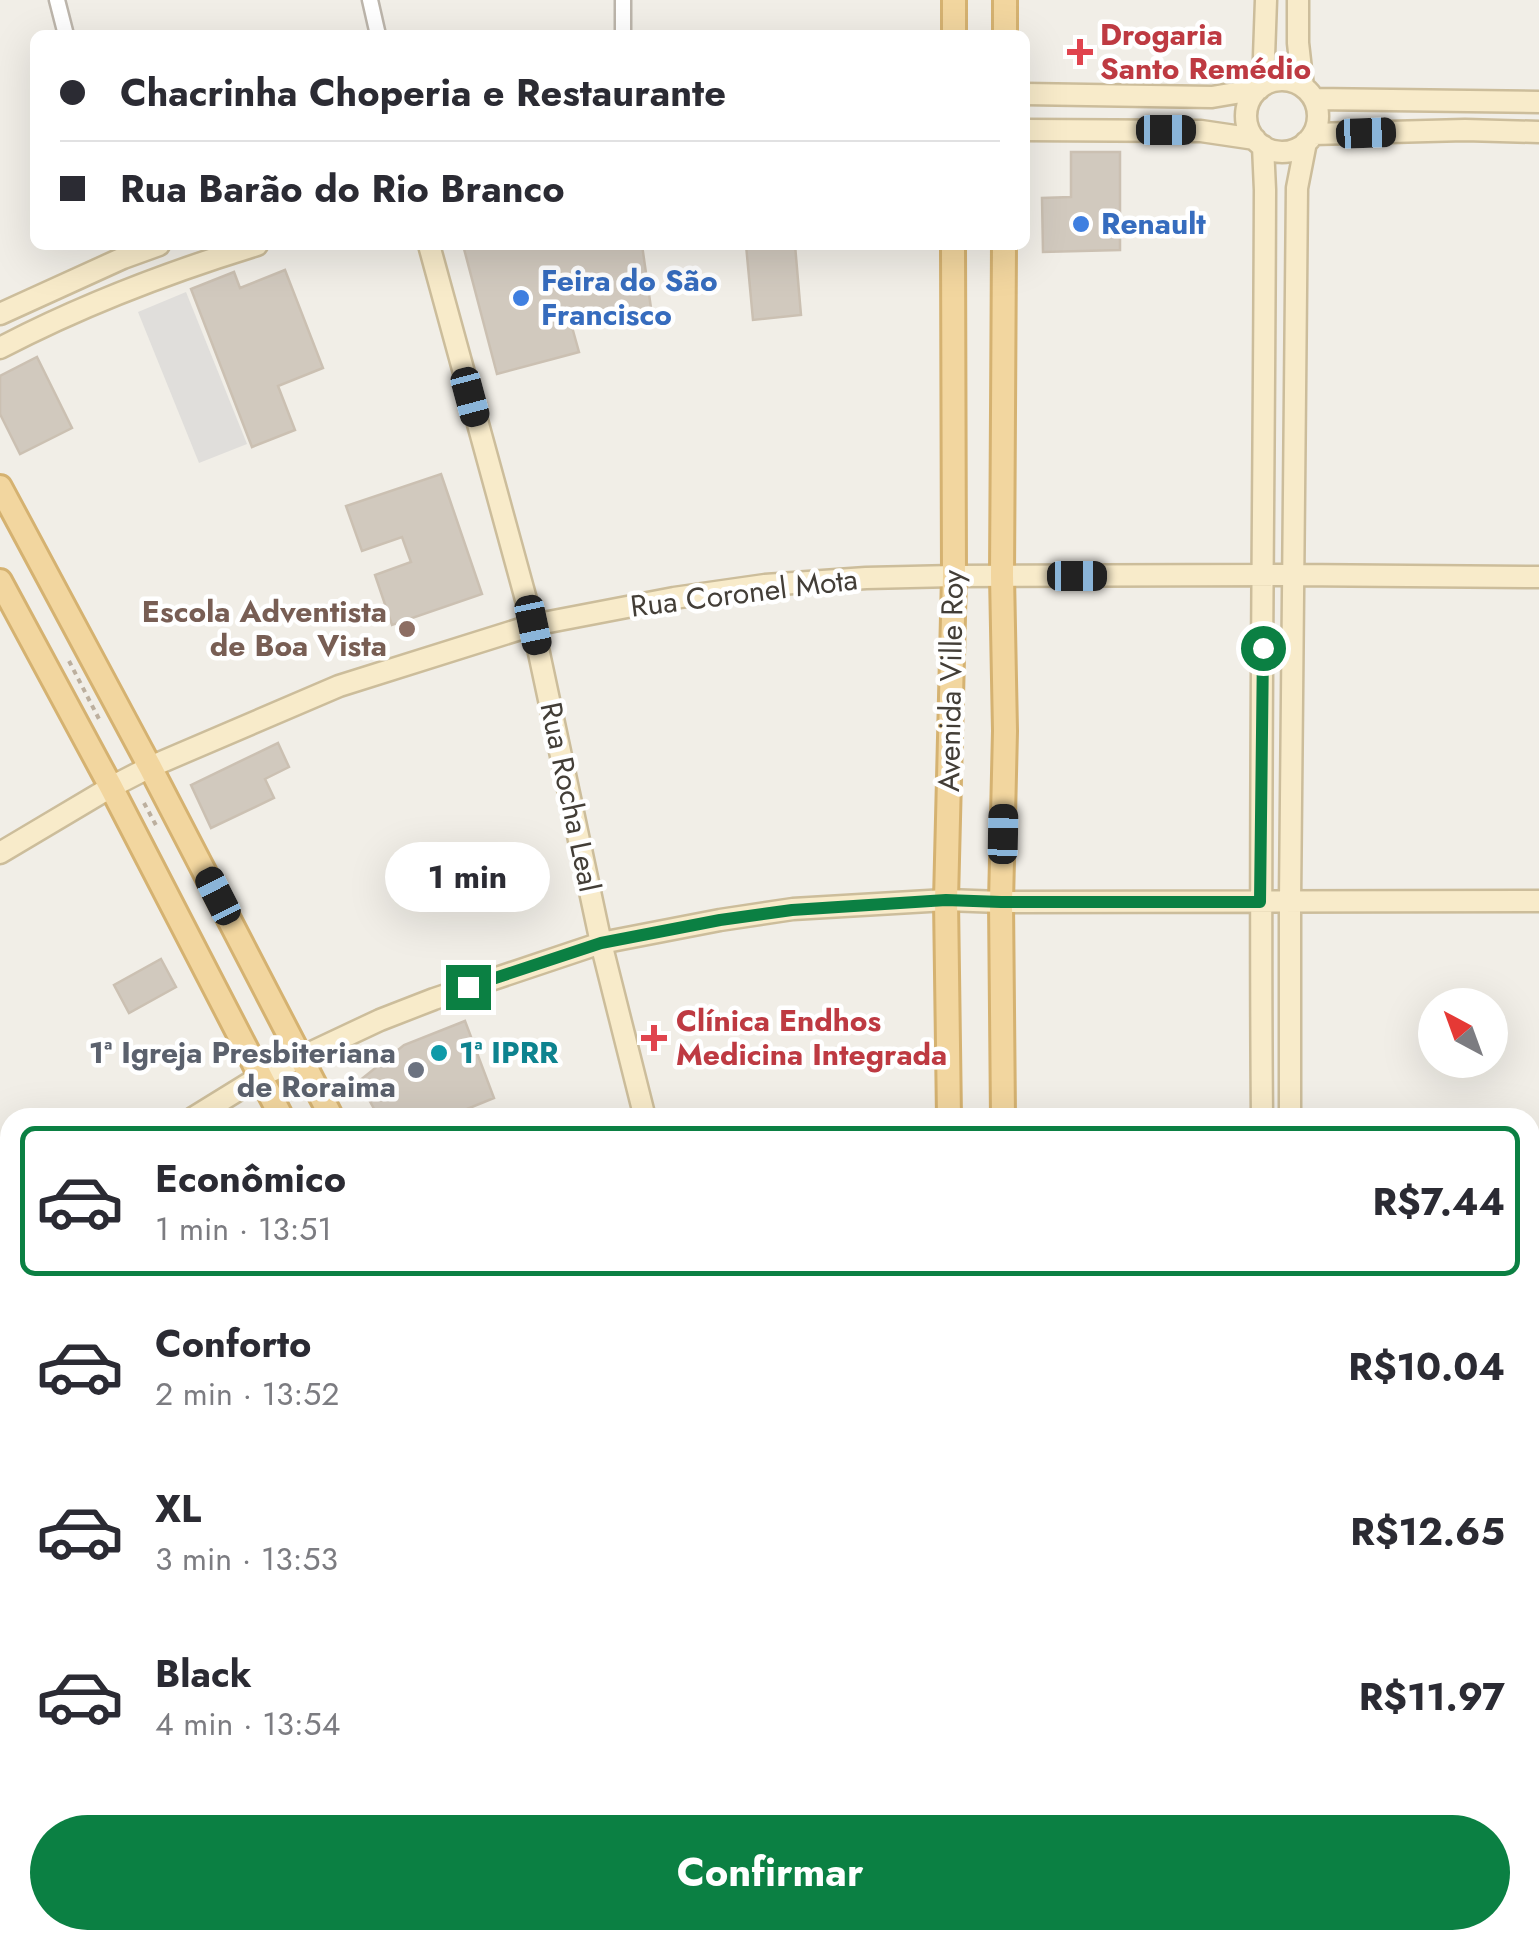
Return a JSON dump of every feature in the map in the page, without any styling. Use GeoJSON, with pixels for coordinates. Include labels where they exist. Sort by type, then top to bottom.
{"type":"FeatureCollection","features":[{"type":"Feature","properties":{"kind":"main road"},"geometry":{"type":"LineString","coordinates":[[954,0],[954,30]]}},
{"type":"Feature","properties":{"kind":"main road"},"geometry":{"type":"LineString","coordinates":[[1005,0],[1005,30]]}},
{"type":"Feature","properties":{"kind":"main road","name":"Avenida Ville Roy"},"geometry":{"type":"LineString","coordinates":[[949,1108],[946,900],[954,576],[953,250]]}},
{"type":"Feature","properties":{"kind":"main road","name":"Avenida Ville Roy"},"geometry":{"type":"LineString","coordinates":[[1003,1108],[1004,250]]}},
{"type":"Feature","properties":{"kind":"main road"},"geometry":{"type":"LineString","coordinates":[[0,487],[327,1108]]}},
{"type":"Feature","properties":{"kind":"main road"},"geometry":{"type":"LineString","coordinates":[[0,582],[111,786],[277,1108]]}},
{"type":"Feature","properties":{"kind":"street"},"geometry":{"type":"LineString","coordinates":[[57,0],[65,30]]}},
{"type":"Feature","properties":{"kind":"street"},"geometry":{"type":"LineString","coordinates":[[370,0],[377,30]]}},
{"type":"Feature","properties":{"kind":"street"},"geometry":{"type":"LineString","coordinates":[[623,0],[623,30]]}},
{"type":"Feature","properties":{"kind":"street"},"geometry":{"type":"LineString","coordinates":[[1262,1108],[1265,190],[1259,143],[1249,130],[1247,108],[1261,87],[1266,0]]}},
{"type":"Feature","properties":{"kind":"street"},"geometry":{"type":"LineString","coordinates":[[1290,1108],[1297,188],[1318,122],[1298,43],[1298,0]]}},
{"type":"Feature","properties":{"kind":"street"},"geometry":{"type":"LineString","coordinates":[[1030,94],[1212,98],[1283,80],[1309,93],[1539,102]]}},
{"type":"Feature","properties":{"kind":"street"},"geometry":{"type":"LineString","coordinates":[[1030,130],[1200,131],[1285,152],[1310,138],[1465,130],[1539,132]]}},
{"type":"Feature","properties":{"kind":"street"},"geometry":{"type":"LineString","coordinates":[[0,348],[127,290],[243,250]]}},
{"type":"Feature","properties":{"kind":"street","name":"Rua Rocha Leal"},"geometry":{"type":"LineString","coordinates":[[429,250],[533,625],[601,943],[642,1108]]}},
{"type":"Feature","properties":{"kind":"street"},"geometry":{"type":"LineString","coordinates":[[0,314],[121,251]]}},
{"type":"Feature","properties":{"kind":"street","name":"Rua Coronel Mota"},"geometry":{"type":"LineString","coordinates":[[0,853],[111,786],[339,686],[533,625],[674,598],[765,585],[866,578],[1539,578]]}},
{"type":"Feature","properties":{"kind":"street"},"geometry":{"type":"LineString","coordinates":[[209,1108],[261,1076],[434,998],[601,943],[720,920],[792,910],[946,900],[1539,902]]}},
{"type":"Feature","properties":{"kind":"shaded area"},"geometry":{"type":"Polygon","coordinates":[[[186,292],[247,444],[199,463],[138,312],[186,292]]]}},
{"type":"Feature","properties":{"kind":"building","name":"Renault"},"geometry":{"type":"Polygon","coordinates":[[[1071,152],[1120,152],[1120,250],[1043,252],[1042,198],[1071,197],[1071,152]]]}},
{"type":"Feature","properties":{"kind":"building","name":"Feira do São Francisco"},"geometry":{"type":"Polygon","coordinates":[[[464,250],[643,250],[652,315],[572,327],[579,352],[497,374],[464,250]]]}},
{"type":"Feature","properties":{"kind":"building"},"geometry":{"type":"Polygon","coordinates":[[[746,250],[795,250],[801,315],[753,320],[746,250]]]}},
{"type":"Feature","properties":{"kind":"building"},"geometry":{"type":"Polygon","coordinates":[[[285,270],[323,368],[278,386],[295,430],[252,447],[191,289],[234,272],[240,288],[285,270]]]}},
{"type":"Feature","properties":{"kind":"building"},"geometry":{"type":"Polygon","coordinates":[[[37,357],[72,428],[20,454],[0,414],[0,376],[37,357]]]}},
{"type":"Feature","properties":{"kind":"building"},"geometry":{"type":"Polygon","coordinates":[[[441,474],[482,594],[392,625],[375,575],[411,562],[402,537],[362,551],[346,506],[441,474]]]}},
{"type":"Feature","properties":{"kind":"building"},"geometry":{"type":"Polygon","coordinates":[[[278,743],[289,767],[265,779],[274,798],[211,828],[191,785],[278,743]]]}},
{"type":"Feature","properties":{"kind":"building"},"geometry":{"type":"Polygon","coordinates":[[[161,959],[176,987],[129,1013],[114,985],[161,959]]]}},
{"type":"Feature","properties":{"kind":"building","name":"1ª Igreja Presbiteriana de Roraima"},"geometry":{"type":"Polygon","coordinates":[[[465,1021],[494,1098],[470,1108],[374,1108],[359,1081],[404,1045],[465,1021]]]}},
{"type":"Feature","properties":{"kind":"place","name":"Drogaria Santo Remédio"},"geometry":{"type":"Point","coordinates":[1080,52]}},
{"type":"Feature","properties":{"kind":"place","name":"Renault"},"geometry":{"type":"Point","coordinates":[1081,224]}},
{"type":"Feature","properties":{"kind":"place","name":"Feira do São Francisco"},"geometry":{"type":"Point","coordinates":[521,298]}},
{"type":"Feature","properties":{"kind":"place","name":"Escola Adventista de Boa Vista"},"geometry":{"type":"Point","coordinates":[407,629]}},
{"type":"Feature","properties":{"kind":"place","name":"Clínica Endhos Medicina Integrada"},"geometry":{"type":"Point","coordinates":[654,1038]}},
{"type":"Feature","properties":{"kind":"place","name":"1ª IPRR"},"geometry":{"type":"Point","coordinates":[439,1053]}},
{"type":"Feature","properties":{"kind":"place","name":"1ª Igreja Presbiteriana de Roraima"},"geometry":{"type":"Point","coordinates":[416,1070]}},
{"type":"Feature","properties":{"kind":"route"},"geometry":{"type":"LineString","coordinates":[[468,987],[601,943],[792,910],[946,900],[1260,902],[1263,648]]}}]}
